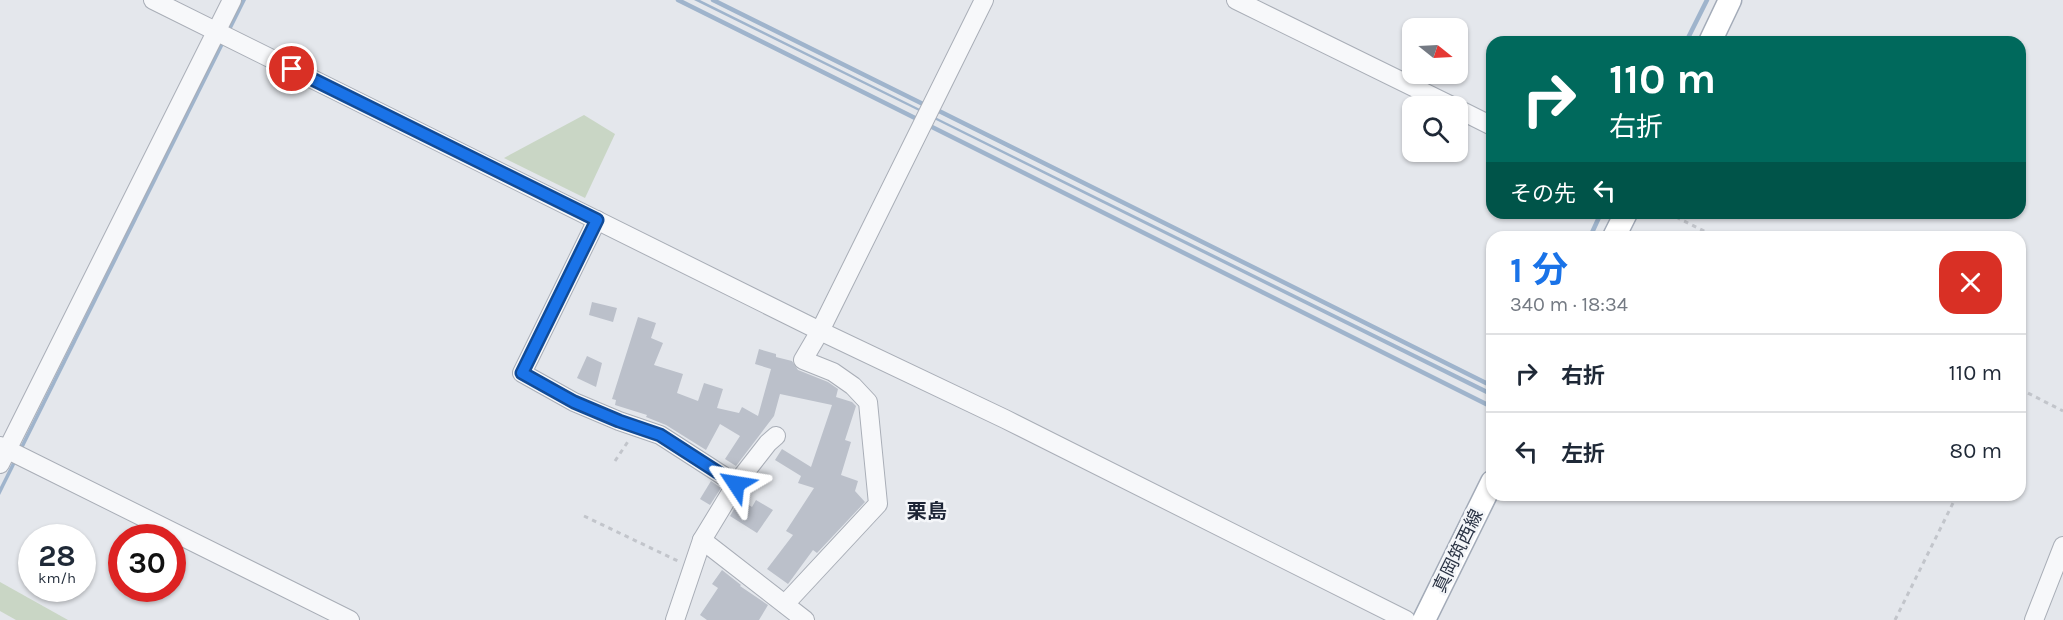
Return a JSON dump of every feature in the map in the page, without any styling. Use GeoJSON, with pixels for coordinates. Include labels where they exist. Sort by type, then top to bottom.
{"type":"FeatureCollection","features":[{"type":"Feature","properties":{"kind":"main road"},"geometry":{"type":"LineString","coordinates":[[1713,36],[1730,0]]}},
{"type":"Feature","properties":{"kind":"main road","name":"真岡筑西線"},"geometry":{"type":"LineString","coordinates":[[1424,620],[1486,494]]}},
{"type":"Feature","properties":{"kind":"street"},"geometry":{"type":"LineString","coordinates":[[153,0],[820,331],[1005,419],[1406,620]]}},
{"type":"Feature","properties":{"kind":"street"},"geometry":{"type":"LineString","coordinates":[[232,0],[223,35],[9,454],[350,620]]}},
{"type":"Feature","properties":{"kind":"street"},"geometry":{"type":"LineString","coordinates":[[785,604],[878,504],[868,402],[853,386],[833,372],[803,360],[820,331],[984,0]]}},
{"type":"Feature","properties":{"kind":"street"},"geometry":{"type":"LineString","coordinates":[[1236,0],[1432,96]]}},
{"type":"Feature","properties":{"kind":"street"},"geometry":{"type":"LineString","coordinates":[[1468,115],[1486,123]]}},
{"type":"Feature","properties":{"kind":"street"},"geometry":{"type":"LineString","coordinates":[[597,220],[522,373],[574,402],[660,435],[736,484]]}},
{"type":"Feature","properties":{"kind":"street"},"geometry":{"type":"LineString","coordinates":[[675,620],[702,540],[736,484],[776,436]]}},
{"type":"Feature","properties":{"kind":"street"},"geometry":{"type":"LineString","coordinates":[[702,540],[805,620]]}},
{"type":"Feature","properties":{"kind":"street"},"geometry":{"type":"LineString","coordinates":[[2034,620],[2063,546]]}},
{"type":"Feature","properties":{"kind":"path"},"geometry":{"type":"LineString","coordinates":[[1680,219],[1704,231]]}},
{"type":"Feature","properties":{"kind":"path"},"geometry":{"type":"LineString","coordinates":[[2026,392],[2063,411]]}},
{"type":"Feature","properties":{"kind":"path"},"geometry":{"type":"LineString","coordinates":[[615,461],[628,443],[635,426]]}},
{"type":"Feature","properties":{"kind":"path"},"geometry":{"type":"LineString","coordinates":[[1895,620],[1954,501]]}},
{"type":"Feature","properties":{"kind":"path"},"geometry":{"type":"LineString","coordinates":[[584,516],[692,569]]}},
{"type":"Feature","properties":{"kind":"green space"},"geometry":{"type":"Polygon","coordinates":[[[584,115],[615,134],[585,198],[504,158],[584,115]]]}},
{"type":"Feature","properties":{"kind":"green space"},"geometry":{"type":"Polygon","coordinates":[[[0,582],[18,592],[18,602],[36,602],[68,620],[16,620],[0,611],[0,582]]]}},
{"type":"Feature","properties":{"kind":"water"},"geometry":{"type":"Polygon","coordinates":[[[242,0],[246,0],[0,495],[0,487],[242,0]]]}},
{"type":"Feature","properties":{"kind":"water"},"geometry":{"type":"Polygon","coordinates":[[[694,0],[700,0],[922,110],[921,112],[694,0]]]}},
{"type":"Feature","properties":{"kind":"water"},"geometry":{"type":"Polygon","coordinates":[[[933,116],[1486,389],[1486,394],[932,118],[933,116]]]}},
{"type":"Feature","properties":{"kind":"building"},"geometry":{"type":"Polygon","coordinates":[[[592,302],[617,308],[613,322],[589,315],[592,302]]]}},
{"type":"Feature","properties":{"kind":"building"},"geometry":{"type":"Polygon","coordinates":[[[638,317],[656,323],[651,338],[663,343],[654,365],[683,374],[677,393],[698,401],[704,383],[723,389],[717,408],[739,413],[742,407],[758,416],[771,369],[755,364],[759,349],[792,361],[798,370],[828,382],[838,389],[836,397],[852,402],[856,406],[845,440],[851,442],[841,475],[858,481],[855,491],[865,502],[817,553],[813,550],[788,584],[767,569],[793,535],[786,531],[814,488],[798,483],[801,476],[775,460],[782,449],[811,467],[832,405],[780,394],[774,416],[736,466],[725,459],[740,436],[720,424],[706,450],[666,425],[646,417],[647,415],[615,405],[616,400],[612,399],[638,317]]]}},
{"type":"Feature","properties":{"kind":"building"},"geometry":{"type":"Polygon","coordinates":[[[587,356],[602,363],[596,387],[577,378],[587,356]]]}},
{"type":"Feature","properties":{"kind":"building"},"geometry":{"type":"Polygon","coordinates":[[[711,481],[721,488],[710,505],[700,499],[711,481]]]}},
{"type":"Feature","properties":{"kind":"building"},"geometry":{"type":"Polygon","coordinates":[[[740,499],[752,507],[756,500],[773,510],[757,533],[730,516],[740,499]]]}},
{"type":"Feature","properties":{"kind":"building"},"geometry":{"type":"Polygon","coordinates":[[[722,570],[740,586],[768,605],[759,620],[707,620],[700,615],[718,588],[712,584],[722,570]]]}},
{"type":"Feature","properties":{"kind":"waterway"},"geometry":{"type":"LineString","coordinates":[[678,0],[915,118]]}},
{"type":"Feature","properties":{"kind":"waterway"},"geometry":{"type":"LineString","coordinates":[[713,0],[923,104]]}},
{"type":"Feature","properties":{"kind":"waterway"},"geometry":{"type":"LineString","coordinates":[[1689,36],[1707,0]]}},
{"type":"Feature","properties":{"kind":"waterway"},"geometry":{"type":"LineString","coordinates":[[937,110],[1486,383]]}},
{"type":"Feature","properties":{"kind":"waterway"},"geometry":{"type":"LineString","coordinates":[[930,126],[1486,404]]}},
{"type":"Feature","properties":{"kind":"waterway"},"geometry":{"type":"LineString","coordinates":[[1593,231],[1598,219]]}},
{"type":"Feature","properties":{"kind":"district","name":"栗島"},"geometry":{"type":"Point","coordinates":[927,511]}},
{"type":"Feature","properties":{"kind":"route"},"geometry":{"type":"LineString","coordinates":[[292,69],[597,220],[522,373],[574,402],[660,435],[736,484]]}}]}
